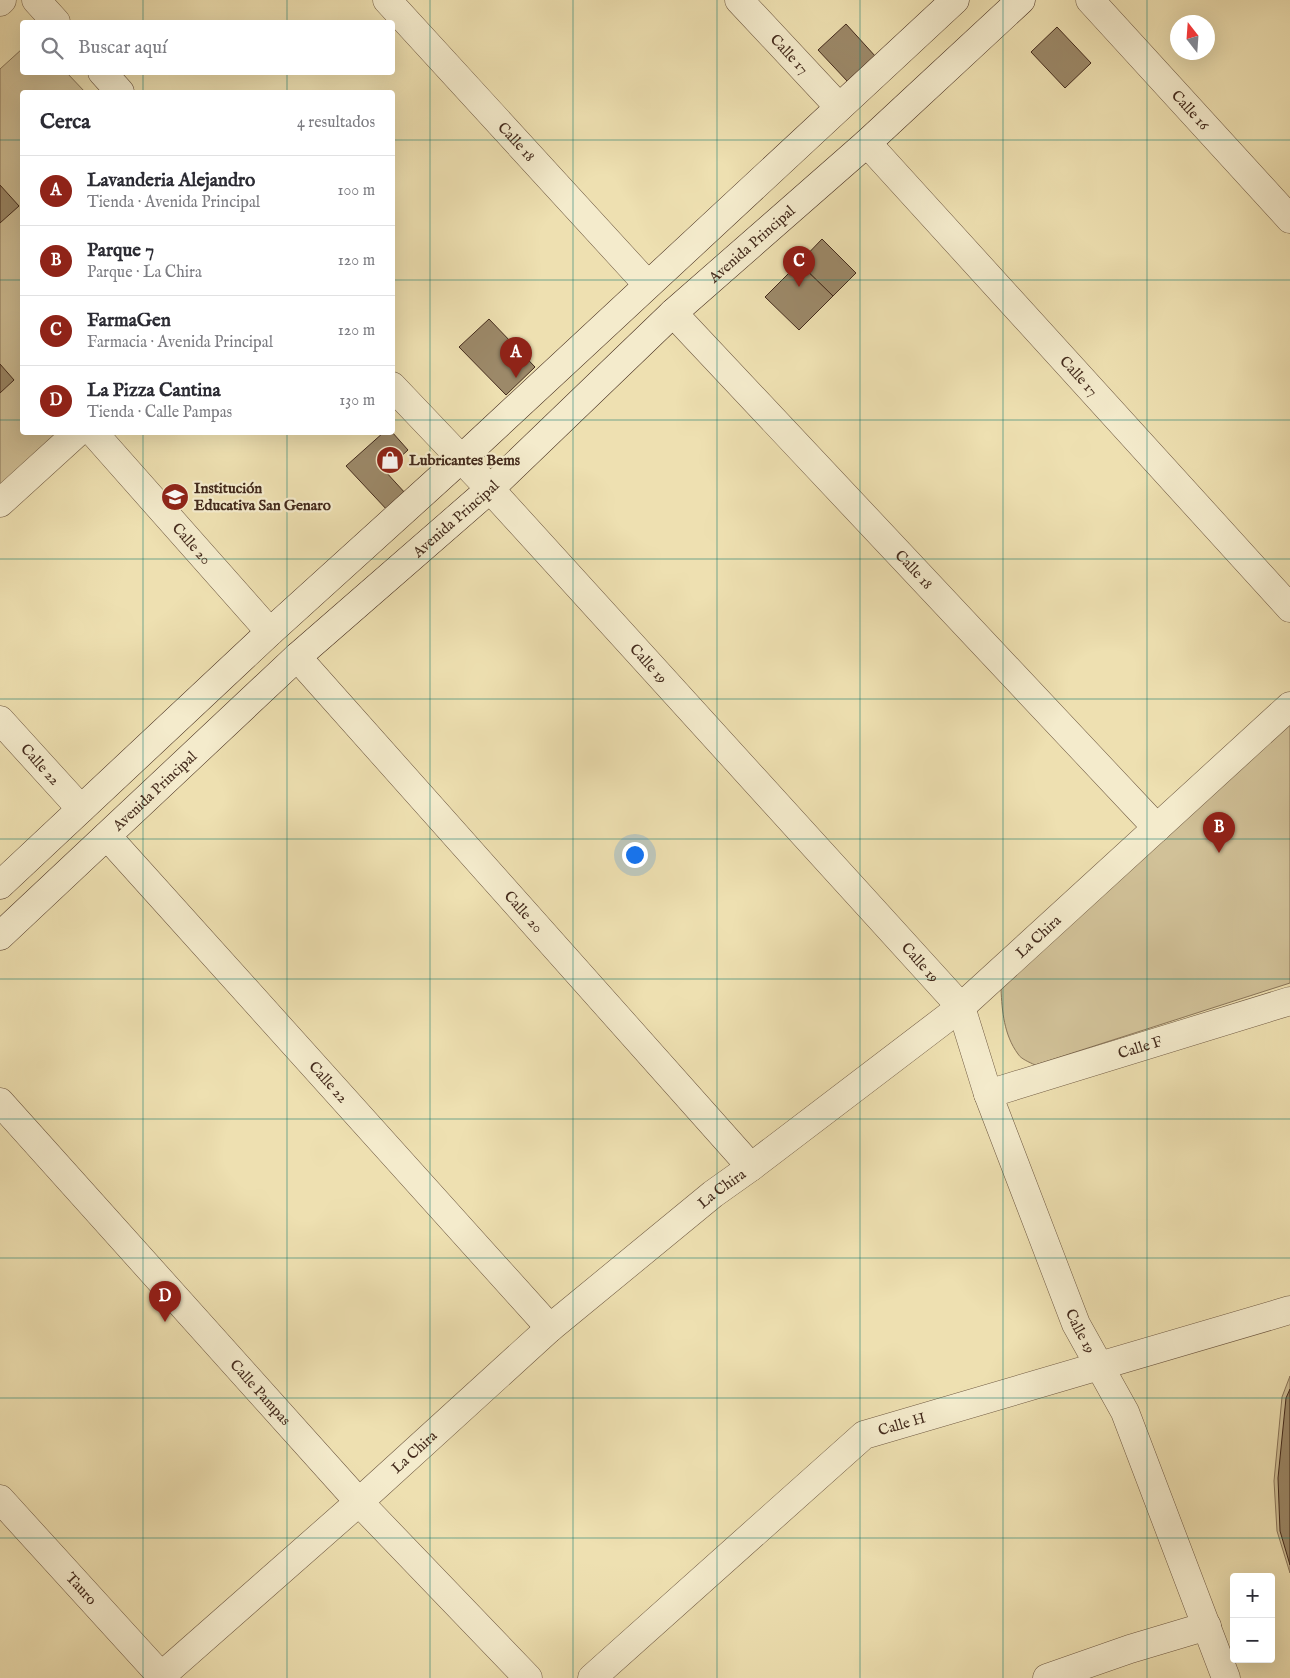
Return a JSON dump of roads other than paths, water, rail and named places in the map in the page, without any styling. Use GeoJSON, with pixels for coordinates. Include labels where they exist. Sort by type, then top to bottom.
{"type":"FeatureCollection","features":[{"type":"Feature","properties":{"kind":"street"},"geometry":{"type":"LineString","coordinates":[[36,0],[54,20]]}},
{"type":"Feature","properties":{"kind":"street","name":"Calle 18"},"geometry":{"type":"LineString","coordinates":[[387,0],[647,284]]}},
{"type":"Feature","properties":{"kind":"street","name":"Calle 17"},"geometry":{"type":"LineString","coordinates":[[739,0],[839,108]]}},
{"type":"Feature","properties":{"kind":"street"},"geometry":{"type":"LineString","coordinates":[[0,885],[270,632],[462,458],[647,284],[955,0]]}},
{"type":"Feature","properties":{"kind":"street","name":"Avenida Principal"},"geometry":{"type":"LineString","coordinates":[[0,936],[297,657],[490,489],[672,312],[867,143],[1022,0]]}},
{"type":"Feature","properties":{"kind":"street","name":"Calle 16"},"geometry":{"type":"LineString","coordinates":[[1090,0],[1290,220]]}},
{"type":"Feature","properties":{"kind":"street"},"geometry":{"type":"LineString","coordinates":[[105,75],[118,90]]}},
{"type":"Feature","properties":{"kind":"street","name":"Calle 17"},"geometry":{"type":"LineString","coordinates":[[867,143],[1290,608]]}},
{"type":"Feature","properties":{"kind":"street","name":"Calle 18"},"geometry":{"type":"LineString","coordinates":[[672,312],[1156,828]]}},
{"type":"Feature","properties":{"kind":"street","name":"Calle 19"},"geometry":{"type":"LineString","coordinates":[[395,389],[462,458],[961,1007],[988,1094],[1076,1324],[1124,1412],[1226,1678]]}},
{"type":"Feature","properties":{"kind":"street"},"geometry":{"type":"LineString","coordinates":[[0,503],[75,435]]}},
{"type":"Feature","properties":{"kind":"street","name":"Calle 20"},"geometry":{"type":"LineString","coordinates":[[97,435],[270,632]]}},
{"type":"Feature","properties":{"kind":"street","name":"Calle 20"},"geometry":{"type":"LineString","coordinates":[[297,657],[751,1167]]}},
{"type":"Feature","properties":{"kind":"street","name":"La Chira"},"geometry":{"type":"LineString","coordinates":[[161,1677],[550,1328],[713,1194],[961,1007],[1290,706]]}},
{"type":"Feature","properties":{"kind":"street","name":"Calle 22"},"geometry":{"type":"LineString","coordinates":[[0,720],[81,809]]}},
{"type":"Feature","properties":{"kind":"street","name":"Calle 22"},"geometry":{"type":"LineString","coordinates":[[107,836],[550,1328]]}},
{"type":"Feature","properties":{"kind":"street","name":"Calle F"},"geometry":{"type":"LineString","coordinates":[[988,1094],[1290,1000]]}},
{"type":"Feature","properties":{"kind":"street","name":"Calle Pampas"},"geometry":{"type":"LineString","coordinates":[[0,1102],[358,1502],[528,1678]]}},
{"type":"Feature","properties":{"kind":"street","name":"Calle H"},"geometry":{"type":"LineString","coordinates":[[592,1678],[864,1435],[1290,1310]]}},
{"type":"Feature","properties":{"kind":"street","name":"Tauro"},"geometry":{"type":"LineString","coordinates":[[0,1499],[161,1677]]}},
{"type":"Feature","properties":{"kind":"street"},"geometry":{"type":"LineString","coordinates":[[1047,1678],[1130,1649],[1207,1626]]}},
{"type":"Feature","properties":{"kind":"place","name":"FarmaGen"},"geometry":{"type":"Point","coordinates":[799,287]}},
{"type":"Feature","properties":{"kind":"place","name":"Lavanderia Alejandro"},"geometry":{"type":"Point","coordinates":[516,378]}},
{"type":"Feature","properties":{"kind":"place","name":"Lubricantes Bems"},"geometry":{"type":"Point","coordinates":[390,460]}},
{"type":"Feature","properties":{"kind":"place","name":"Institución Educativa San Genaro"},"geometry":{"type":"Point","coordinates":[175,497]}},
{"type":"Feature","properties":{"kind":"place","name":"Parque 7"},"geometry":{"type":"Point","coordinates":[1219,853]}},
{"type":"Feature","properties":{"kind":"place","name":"La Pizza Cantina"},"geometry":{"type":"Point","coordinates":[165,1322]}}]}
